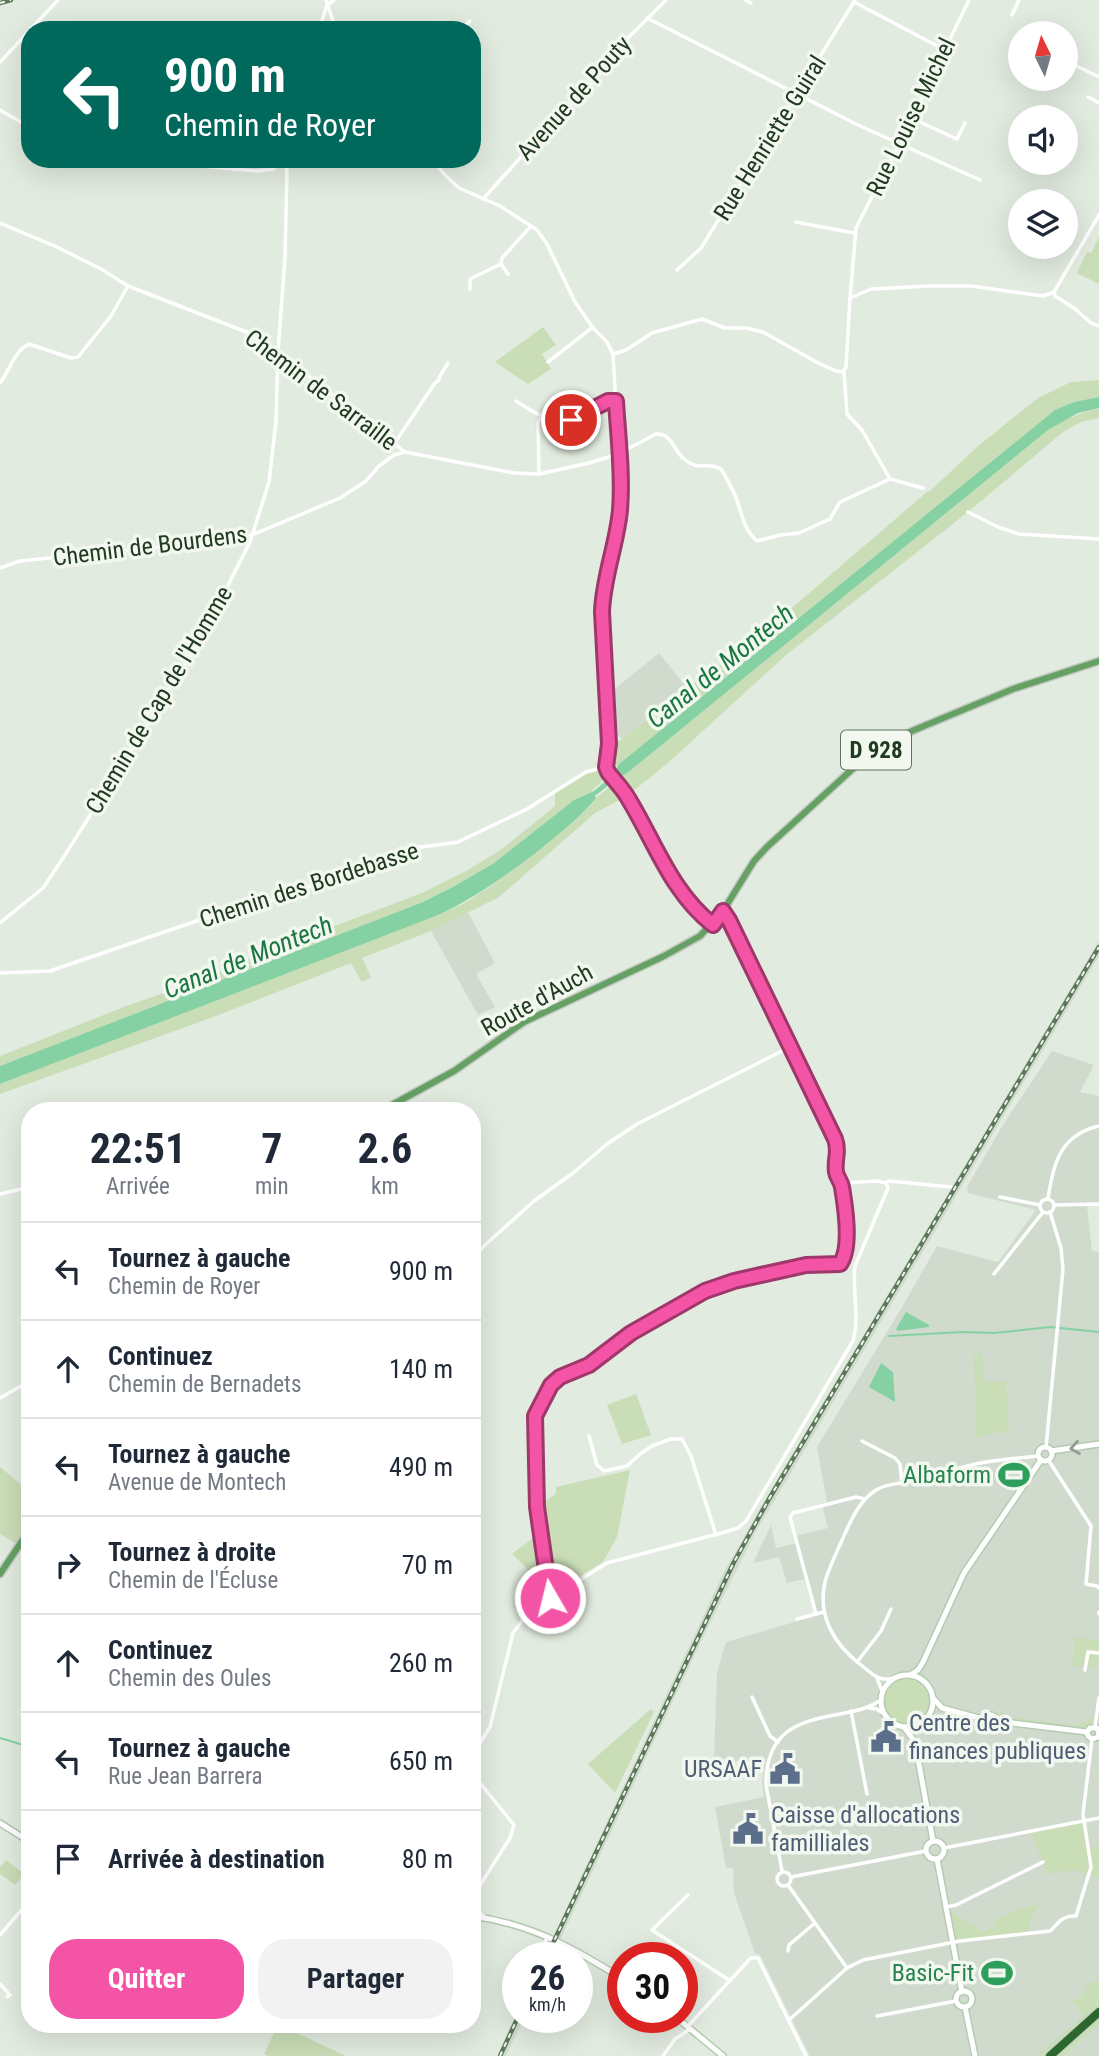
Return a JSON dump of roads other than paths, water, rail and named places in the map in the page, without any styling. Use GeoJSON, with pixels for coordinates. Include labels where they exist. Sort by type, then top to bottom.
{"type":"FeatureCollection","features":[{"type":"Feature","properties":{"kind":"highway"},"geometry":{"type":"LineString","coordinates":[[1052,2056],[1099,2014]]}},
{"type":"Feature","properties":{"kind":"main road","name":"D 928"},"geometry":{"type":"LineString","coordinates":[[713,925],[754,861],[767,847],[858,764],[883,745],[1013,689],[1099,661]]}},
{"type":"Feature","properties":{"kind":"main road","name":"Route d'Auch"},"geometry":{"type":"LineString","coordinates":[[397,1102],[454,1071],[524,1022],[673,951],[700,936],[713,925]]}},
{"type":"Feature","properties":{"kind":"main road"},"geometry":{"type":"LineString","coordinates":[[0,1574],[21,1543]]}},
{"type":"Feature","properties":{"kind":"street"},"geometry":{"type":"LineString","coordinates":[[38,21],[58,0]]}},
{"type":"Feature","properties":{"kind":"street"},"geometry":{"type":"LineString","coordinates":[[326,2],[334,0]]}},
{"type":"Feature","properties":{"kind":"street","name":"Avenue de Pouty"},"geometry":{"type":"LineString","coordinates":[[483,199],[592,83],[628,38],[666,0]]}},
{"type":"Feature","properties":{"kind":"street","name":"Rue Louise Michel"},"geometry":{"type":"LineString","coordinates":[[890,479],[862,430],[847,414],[845,402],[843,372],[846,367],[854,233],[969,0]]}},
{"type":"Feature","properties":{"kind":"street"},"geometry":{"type":"LineString","coordinates":[[1012,16],[1019,0]]}},
{"type":"Feature","properties":{"kind":"street"},"geometry":{"type":"LineString","coordinates":[[855,1],[945,50]]}},
{"type":"Feature","properties":{"kind":"street","name":"Rue Henriette Guiral"},"geometry":{"type":"LineString","coordinates":[[677,270],[701,248],[855,1]]}},
{"type":"Feature","properties":{"kind":"street"},"geometry":{"type":"LineString","coordinates":[[321,21],[326,2]]}},
{"type":"Feature","properties":{"kind":"street"},"geometry":{"type":"LineString","coordinates":[[326,2],[333,21]]}},
{"type":"Feature","properties":{"kind":"street"},"geometry":{"type":"LineString","coordinates":[[648,18],[899,144],[980,180]]}},
{"type":"Feature","properties":{"kind":"street"},"geometry":{"type":"LineString","coordinates":[[0,62],[21,40]]}},
{"type":"Feature","properties":{"kind":"street"},"geometry":{"type":"LineString","coordinates":[[1078,67],[1099,77]]}},
{"type":"Feature","properties":{"kind":"street"},"geometry":{"type":"LineString","coordinates":[[1088,97],[1099,103]]}},
{"type":"Feature","properties":{"kind":"street"},"geometry":{"type":"LineString","coordinates":[[0,110],[21,122]]}},
{"type":"Feature","properties":{"kind":"street"},"geometry":{"type":"LineString","coordinates":[[911,118],[957,139],[965,123]]}},
{"type":"Feature","properties":{"kind":"street"},"geometry":{"type":"LineString","coordinates":[[224,168],[257,171],[274,168]]}},
{"type":"Feature","properties":{"kind":"street","name":"Chemin de Cap de l'Homme"},"geometry":{"type":"LineString","coordinates":[[0,923],[43,888],[65,855],[198,642],[250,542],[269,482],[276,421],[285,257],[286,168]]}},
{"type":"Feature","properties":{"kind":"street"},"geometry":{"type":"LineString","coordinates":[[439,168],[459,188],[500,206],[531,226],[547,244],[575,302],[607,342],[613,354],[620,508],[602,595],[609,748],[606,767],[627,796],[670,877],[699,914],[713,925]]}},
{"type":"Feature","properties":{"kind":"street"},"geometry":{"type":"LineString","coordinates":[[850,298],[871,289],[929,286],[971,286],[1043,296],[1054,292],[1099,215]]}},
{"type":"Feature","properties":{"kind":"street"},"geometry":{"type":"LineString","coordinates":[[796,222],[854,233]]}},
{"type":"Feature","properties":{"kind":"street","name":"Chemin de Sarraille"},"geometry":{"type":"LineString","coordinates":[[0,223],[101,269],[128,286],[249,332],[405,452],[539,474],[618,454],[661,433],[667,436],[687,462],[697,467],[721,469],[742,520],[757,541],[799,533],[830,519],[840,502],[890,479]]}},
{"type":"Feature","properties":{"kind":"street"},"geometry":{"type":"LineString","coordinates":[[470,289],[472,278],[501,264],[504,256],[531,226]]}},
{"type":"Feature","properties":{"kind":"street"},"geometry":{"type":"LineString","coordinates":[[501,264],[508,274]]}},
{"type":"Feature","properties":{"kind":"street"},"geometry":{"type":"LineString","coordinates":[[0,383],[14,359],[24,346],[29,344],[71,358],[78,357],[111,316],[128,286]]}},
{"type":"Feature","properties":{"kind":"street"},"geometry":{"type":"LineString","coordinates":[[1054,292],[1055,296],[1099,326]]}},
{"type":"Feature","properties":{"kind":"street"},"geometry":{"type":"LineString","coordinates":[[613,354],[626,350],[652,333],[702,319],[725,328],[746,328],[763,332],[818,363],[843,372]]}},
{"type":"Feature","properties":{"kind":"street"},"geometry":{"type":"LineString","coordinates":[[548,362],[593,327]]}},
{"type":"Feature","properties":{"kind":"street"},"geometry":{"type":"LineString","coordinates":[[394,444],[448,363]]}},
{"type":"Feature","properties":{"kind":"street"},"geometry":{"type":"LineString","coordinates":[[516,401],[542,417],[571,420],[608,401],[616,401]]}},
{"type":"Feature","properties":{"kind":"street"},"geometry":{"type":"LineString","coordinates":[[539,474],[538,423],[542,417]]}},
{"type":"Feature","properties":{"kind":"street","name":"Chemin de Bourdens"},"geometry":{"type":"LineString","coordinates":[[0,568],[20,561],[252,535],[340,499],[366,481],[379,466],[394,455],[405,452]]}},
{"type":"Feature","properties":{"kind":"street"},"geometry":{"type":"LineString","coordinates":[[890,479],[923,488]]}},
{"type":"Feature","properties":{"kind":"street"},"geometry":{"type":"LineString","coordinates":[[968,512],[1019,534],[1099,539]]}},
{"type":"Feature","properties":{"kind":"street","name":"Chemin des Bordebasse"},"geometry":{"type":"LineString","coordinates":[[0,973],[50,971],[217,914],[248,909],[414,848],[458,842],[527,809],[586,772],[606,767]]}},
{"type":"Feature","properties":{"kind":"street"},"geometry":{"type":"LineString","coordinates":[[550,1598],[537,1507],[535,1416],[551,1385],[560,1377],[589,1365],[631,1333],[705,1291],[734,1281],[806,1265],[840,1264],[843,1261],[846,1215],[836,1170],[838,1148],[835,1139],[723,911]]}},
{"type":"Feature","properties":{"kind":"street"},"geometry":{"type":"LineString","coordinates":[[481,1249],[534,1201],[637,1124],[790,1047]]}},
{"type":"Feature","properties":{"kind":"street"},"geometry":{"type":"LineString","coordinates":[[1048,1199],[1052,1172],[1059,1153],[1078,1134],[1099,1126]]}},
{"type":"Feature","properties":{"kind":"street"},"geometry":{"type":"LineString","coordinates":[[841,1183],[889,1181],[951,1187]]}},
{"type":"Feature","properties":{"kind":"street"},"geometry":{"type":"LineString","coordinates":[[481,1742],[491,1727],[513,1633],[528,1613],[607,1563],[716,1535],[738,1528],[746,1521],[852,1344],[855,1330],[855,1266],[888,1188],[886,1183]]}},
{"type":"Feature","properties":{"kind":"street"},"geometry":{"type":"LineString","coordinates":[[0,1194],[21,1190]]}},
{"type":"Feature","properties":{"kind":"street"},"geometry":{"type":"LineString","coordinates":[[1000,1197],[1040,1205]]}},
{"type":"Feature","properties":{"kind":"street"},"geometry":{"type":"LineString","coordinates":[[1048,1199],[1054,1205]]}},
{"type":"Feature","properties":{"kind":"street"},"geometry":{"type":"LineString","coordinates":[[1040,1205],[1048,1199]]}},
{"type":"Feature","properties":{"kind":"street"},"geometry":{"type":"LineString","coordinates":[[1054,1205],[1099,1204]]}},
{"type":"Feature","properties":{"kind":"street"},"geometry":{"type":"LineString","coordinates":[[1040,1205],[1043,1212]]}},
{"type":"Feature","properties":{"kind":"street"},"geometry":{"type":"LineString","coordinates":[[1050,1212],[1054,1205]]}},
{"type":"Feature","properties":{"kind":"street"},"geometry":{"type":"LineString","coordinates":[[1043,1212],[1050,1212]]}},
{"type":"Feature","properties":{"kind":"street"},"geometry":{"type":"LineString","coordinates":[[993,1274],[1043,1212]]}},
{"type":"Feature","properties":{"kind":"street"},"geometry":{"type":"LineString","coordinates":[[1049,1461],[1052,1457],[1049,1449],[1063,1259],[1050,1212]]}},
{"type":"Feature","properties":{"kind":"street"},"geometry":{"type":"LineString","coordinates":[[0,1398],[21,1387]]}},
{"type":"Feature","properties":{"kind":"street"},"geometry":{"type":"LineString","coordinates":[[589,1436],[597,1465],[604,1471],[627,1466],[652,1446],[671,1439],[682,1439],[691,1456],[716,1535]]}},
{"type":"Feature","properties":{"kind":"street"},"geometry":{"type":"LineString","coordinates":[[862,1441],[895,1458],[900,1464],[902,1483]]}},
{"type":"Feature","properties":{"kind":"street"},"geometry":{"type":"LineString","coordinates":[[1099,1444],[1040,1450],[1039,1458],[964,1573],[923,1662],[918,1670],[910,1675],[888,1680],[875,1676],[857,1662],[834,1639],[823,1602],[825,1581],[852,1519],[865,1499],[881,1488],[978,1464],[1039,1458],[1049,1461],[1091,1526],[1086,1584],[1099,1588]]}},
{"type":"Feature","properties":{"kind":"street"},"geometry":{"type":"LineString","coordinates":[[816,1614],[790,1517],[793,1513],[856,1497],[865,1499]]}},
{"type":"Feature","properties":{"kind":"street"},"geometry":{"type":"LineString","coordinates":[[857,1662],[881,1631],[891,1609]]}},
{"type":"Feature","properties":{"kind":"street"},"geometry":{"type":"LineString","coordinates":[[797,1619],[824,1612]]}},
{"type":"Feature","properties":{"kind":"street"},"geometry":{"type":"LineString","coordinates":[[1085,1670],[1087,1652],[1099,1653]]}},
{"type":"Feature","properties":{"kind":"street"},"geometry":{"type":"LineString","coordinates":[[923,1662],[923,1681]]}},
{"type":"Feature","properties":{"kind":"street"},"geometry":{"type":"LineString","coordinates":[[910,1675],[923,1681],[930,1688],[939,1706],[949,1710],[986,1720],[992,1716],[996,1721],[1087,1732],[1090,1728],[1098,1731]]}},
{"type":"Feature","properties":{"kind":"street"},"geometry":{"type":"LineString","coordinates":[[875,1676],[883,1692]]}},
{"type":"Feature","properties":{"kind":"street"},"geometry":{"type":"LineString","coordinates":[[884,1714],[881,1700],[883,1692],[894,1678]]}},
{"type":"Feature","properties":{"kind":"street"},"geometry":{"type":"LineString","coordinates":[[752,1698],[770,1736],[778,1742]]}},
{"type":"Feature","properties":{"kind":"street"},"geometry":{"type":"LineString","coordinates":[[929,1715],[933,1698]]}},
{"type":"Feature","properties":{"kind":"street"},"geometry":{"type":"LineString","coordinates":[[789,2020],[846,1968],[863,1960],[952,1942],[1050,1931],[1060,1920],[1076,1916],[1091,1867],[1083,1821],[1088,1767],[1093,1739],[1097,1737],[1098,1731],[1099,1698]]}},
{"type":"Feature","properties":{"kind":"street"},"geometry":{"type":"LineString","coordinates":[[867,1708],[881,1700]]}},
{"type":"Feature","properties":{"kind":"street"},"geometry":{"type":"LineString","coordinates":[[782,1871],[766,1785],[768,1761],[786,1732],[811,1719],[867,1708],[877,1709],[889,1720],[904,1727],[915,1742]]}},
{"type":"Feature","properties":{"kind":"street"},"geometry":{"type":"LineString","coordinates":[[904,1727],[917,1725],[937,1711],[949,1710]]}},
{"type":"Feature","properties":{"kind":"street"},"geometry":{"type":"LineString","coordinates":[[851,1711],[867,1794]]}},
{"type":"Feature","properties":{"kind":"street"},"geometry":{"type":"LineString","coordinates":[[917,1725],[915,1742],[933,1841]]}},
{"type":"Feature","properties":{"kind":"street"},"geometry":{"type":"LineString","coordinates":[[1087,1732],[1093,1739]]}},
{"type":"Feature","properties":{"kind":"street"},"geometry":{"type":"LineString","coordinates":[[481,1784],[514,1825],[510,1838],[481,1884]]}},
{"type":"Feature","properties":{"kind":"street"},"geometry":{"type":"LineString","coordinates":[[944,1848],[1099,1818]]}},
{"type":"Feature","properties":{"kind":"street"},"geometry":{"type":"LineString","coordinates":[[0,1823],[21,1836]]}},
{"type":"Feature","properties":{"kind":"street"},"geometry":{"type":"LineString","coordinates":[[933,1841],[939,1841],[944,1848],[942,1856],[937,1859],[928,1856],[926,1851],[927,1845],[933,1841]]}},
{"type":"Feature","properties":{"kind":"street"},"geometry":{"type":"LineString","coordinates":[[791,1877],[926,1851]]}},
{"type":"Feature","properties":{"kind":"street"},"geometry":{"type":"LineString","coordinates":[[937,1859],[962,1992]]}},
{"type":"Feature","properties":{"kind":"street"},"geometry":{"type":"LineString","coordinates":[[946,1907],[956,1905],[1043,1862]]}},
{"type":"Feature","properties":{"kind":"street"},"geometry":{"type":"LineString","coordinates":[[782,1871],[788,1872],[791,1877]]}},
{"type":"Feature","properties":{"kind":"street"},"geometry":{"type":"LineString","coordinates":[[782,1871],[777,1876],[778,1883],[788,1885]]}},
{"type":"Feature","properties":{"kind":"street"},"geometry":{"type":"LineString","coordinates":[[788,1885],[791,1877]]}},
{"type":"Feature","properties":{"kind":"street"},"geometry":{"type":"LineString","coordinates":[[788,1885],[846,1968]]}},
{"type":"Feature","properties":{"kind":"street"},"geometry":{"type":"LineString","coordinates":[[688,1895],[652,1930],[729,1980]]}},
{"type":"Feature","properties":{"kind":"street"},"geometry":{"type":"LineString","coordinates":[[0,1935],[21,1910]]}},
{"type":"Feature","properties":{"kind":"street"},"geometry":{"type":"LineString","coordinates":[[481,1917],[548,1936],[607,1969]]}},
{"type":"Feature","properties":{"kind":"street"},"geometry":{"type":"LineString","coordinates":[[788,1951],[789,1945],[815,1923]]}},
{"type":"Feature","properties":{"kind":"street"},"geometry":{"type":"LineString","coordinates":[[545,1942],[548,1936]]}},
{"type":"Feature","properties":{"kind":"street"},"geometry":{"type":"LineString","coordinates":[[698,2016],[729,1980],[755,1957],[760,1959],[806,2056]]}},
{"type":"Feature","properties":{"kind":"street"},"geometry":{"type":"LineString","coordinates":[[0,1984],[10,1994],[7,1997]]}},
{"type":"Feature","properties":{"kind":"street"},"geometry":{"type":"LineString","coordinates":[[956,2001],[962,1992]]}},
{"type":"Feature","properties":{"kind":"street"},"geometry":{"type":"LineString","coordinates":[[962,1992],[969,1994],[971,1998],[971,2002],[965,2007]]}},
{"type":"Feature","properties":{"kind":"street"},"geometry":{"type":"LineString","coordinates":[[956,2001],[958,2005],[965,2007]]}},
{"type":"Feature","properties":{"kind":"street"},"geometry":{"type":"LineString","coordinates":[[877,2016],[956,2001]]}},
{"type":"Feature","properties":{"kind":"street"},"geometry":{"type":"LineString","coordinates":[[965,2007],[975,2056]]}},
{"type":"Feature","properties":{"kind":"street"},"geometry":{"type":"LineString","coordinates":[[663,2056],[682,2033]]}},
{"type":"Feature","properties":{"kind":"street"},"geometry":{"type":"LineString","coordinates":[[696,2033],[723,2056]]}},
{"type":"Feature","properties":{"kind":"waterway"},"geometry":{"type":"LineString","coordinates":[[889,1336],[994,1333],[1050,1327],[1099,1332]]}},
{"type":"Feature","properties":{"kind":"waterway"},"geometry":{"type":"LineString","coordinates":[[0,1738],[21,1744]]}},
{"type":"Feature","properties":{"kind":"railway"},"geometry":{"type":"LineString","coordinates":[[0,3],[11,0]]}},
{"type":"Feature","properties":{"kind":"railway"},"geometry":{"type":"LineString","coordinates":[[554,1942],[734,1562],[1099,947]]}},
{"type":"Feature","properties":{"kind":"railway"},"geometry":{"type":"LineString","coordinates":[[500,2056],[511,2033]]}},
{"type":"Feature","properties":{"kind":"place","name":"Albaform"},"geometry":{"type":"Point","coordinates":[1014,1475]}},
{"type":"Feature","properties":{"kind":"place","name":"Centre des finances publiques"},"geometry":{"type":"Point","coordinates":[886,1737]}},
{"type":"Feature","properties":{"kind":"place","name":"URSAAF"},"geometry":{"type":"Point","coordinates":[785,1769]}},
{"type":"Feature","properties":{"kind":"place","name":"Caisse d'allocations familliales"},"geometry":{"type":"Point","coordinates":[748,1829]}},
{"type":"Feature","properties":{"kind":"place","name":"Basic-Fit"},"geometry":{"type":"Point","coordinates":[997,1973]}},
{"type":"Feature","properties":{"kind":"water label","name":"Canal de Montech"},"geometry":{"type":"Point","coordinates":[720,666]}},
{"type":"Feature","properties":{"kind":"water label","name":"Canal de Montech"},"geometry":{"type":"Point","coordinates":[248,957]}}]}
